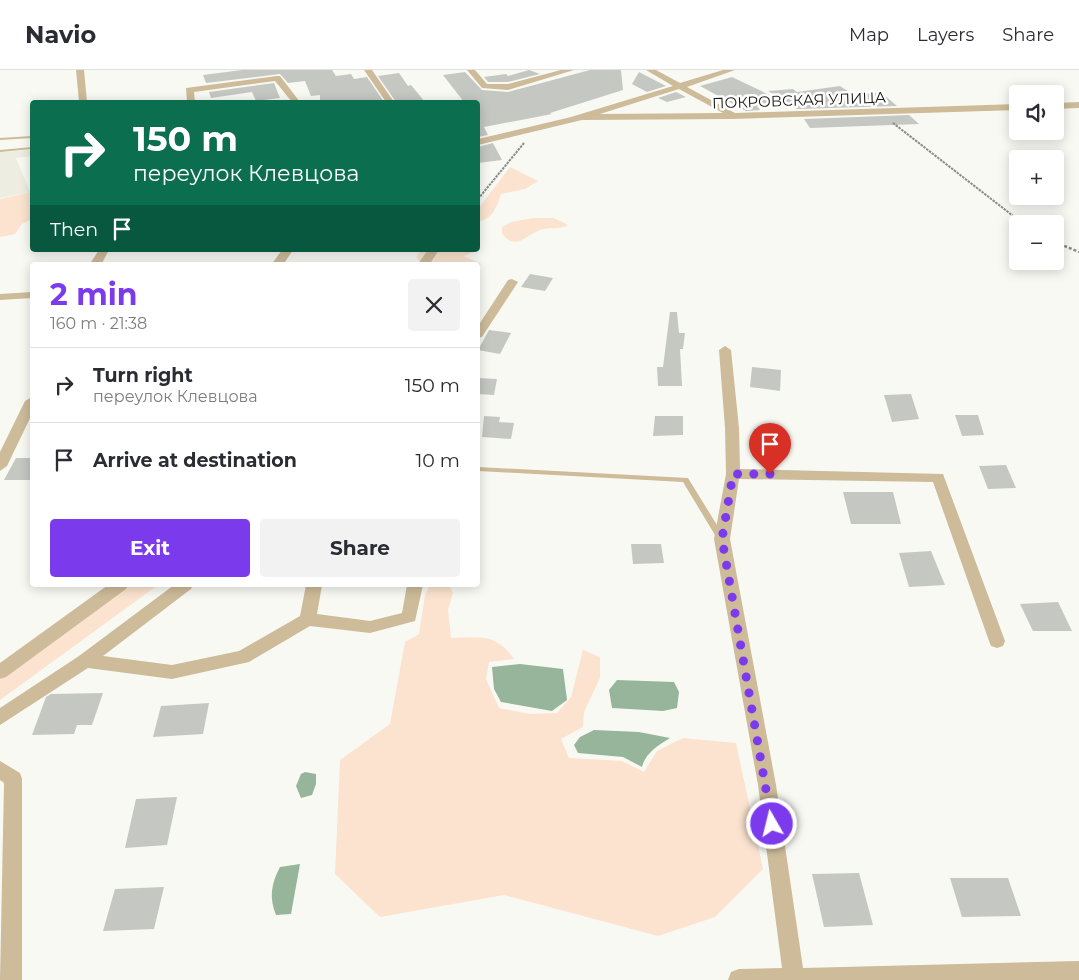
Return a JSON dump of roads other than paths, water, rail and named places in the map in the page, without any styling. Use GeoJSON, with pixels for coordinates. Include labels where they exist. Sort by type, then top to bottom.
{"type":"FeatureCollection","features":[{"type":"Feature","properties":{"kind":"street"},"geometry":{"type":"LineString","coordinates":[[80,70],[83,100]]}},
{"type":"Feature","properties":{"kind":"street"},"geometry":{"type":"LineString","coordinates":[[368,70],[389,100]]}},
{"type":"Feature","properties":{"kind":"street"},"geometry":{"type":"LineString","coordinates":[[472,70],[485,86],[508,87],[570,70]]}},
{"type":"Feature","properties":{"kind":"street"},"geometry":{"type":"LineString","coordinates":[[650,70],[734,116]]}},
{"type":"Feature","properties":{"kind":"street"},"geometry":{"type":"LineString","coordinates":[[480,142],[539,129],[582,117],[731,70]]}},
{"type":"Feature","properties":{"kind":"street"},"geometry":{"type":"LineString","coordinates":[[191,100],[189,90],[228,80],[278,78],[294,100]]}},
{"type":"Feature","properties":{"kind":"street"},"geometry":{"type":"LineString","coordinates":[[1067,106],[1079,105]]}},
{"type":"Feature","properties":{"kind":"street"},"geometry":{"type":"LineString","coordinates":[[1067,106],[1079,111]]}},
{"type":"Feature","properties":{"kind":"street","name":"ПОКРОВСКАЯ УЛИЦА"},"geometry":{"type":"LineString","coordinates":[[582,117],[734,116],[1009,107]]}},
{"type":"Feature","properties":{"kind":"street"},"geometry":{"type":"LineString","coordinates":[[480,331],[512,282]]}},
{"type":"Feature","properties":{"kind":"street"},"geometry":{"type":"LineString","coordinates":[[0,297],[30,295]]}},
{"type":"Feature","properties":{"kind":"street"},"geometry":{"type":"LineString","coordinates":[[725,350],[732,428],[733,474],[722,539],[767,785],[794,979]]}},
{"type":"Feature","properties":{"kind":"street"},"geometry":{"type":"LineString","coordinates":[[0,466],[30,405]]}},
{"type":"Feature","properties":{"kind":"street"},"geometry":{"type":"LineString","coordinates":[[733,474],[938,476],[997,640]]}},
{"type":"Feature","properties":{"kind":"street"},"geometry":{"type":"LineString","coordinates":[[0,672],[117,587]]}},
{"type":"Feature","properties":{"kind":"street"},"geometry":{"type":"LineString","coordinates":[[0,717],[84,661],[182,587]]}},
{"type":"Feature","properties":{"kind":"street"},"geometry":{"type":"LineString","coordinates":[[308,619],[314,587]]}},
{"type":"Feature","properties":{"kind":"street"},"geometry":{"type":"LineString","coordinates":[[84,661],[172,672],[242,657],[308,619],[370,627],[409,617],[415,587]]}},
{"type":"Feature","properties":{"kind":"street"},"geometry":{"type":"LineString","coordinates":[[0,769],[13,779],[11,980]]}},
{"type":"Feature","properties":{"kind":"street"},"geometry":{"type":"LineString","coordinates":[[739,980],[1079,972]]}},
{"type":"Feature","properties":{"kind":"lane"},"geometry":{"type":"LineString","coordinates":[[0,139],[30,137]]}},
{"type":"Feature","properties":{"kind":"lane"},"geometry":{"type":"LineString","coordinates":[[0,151],[30,148]]}},
{"type":"Feature","properties":{"kind":"lane"},"geometry":{"type":"LineString","coordinates":[[480,469],[685,480],[722,539]]}}]}
